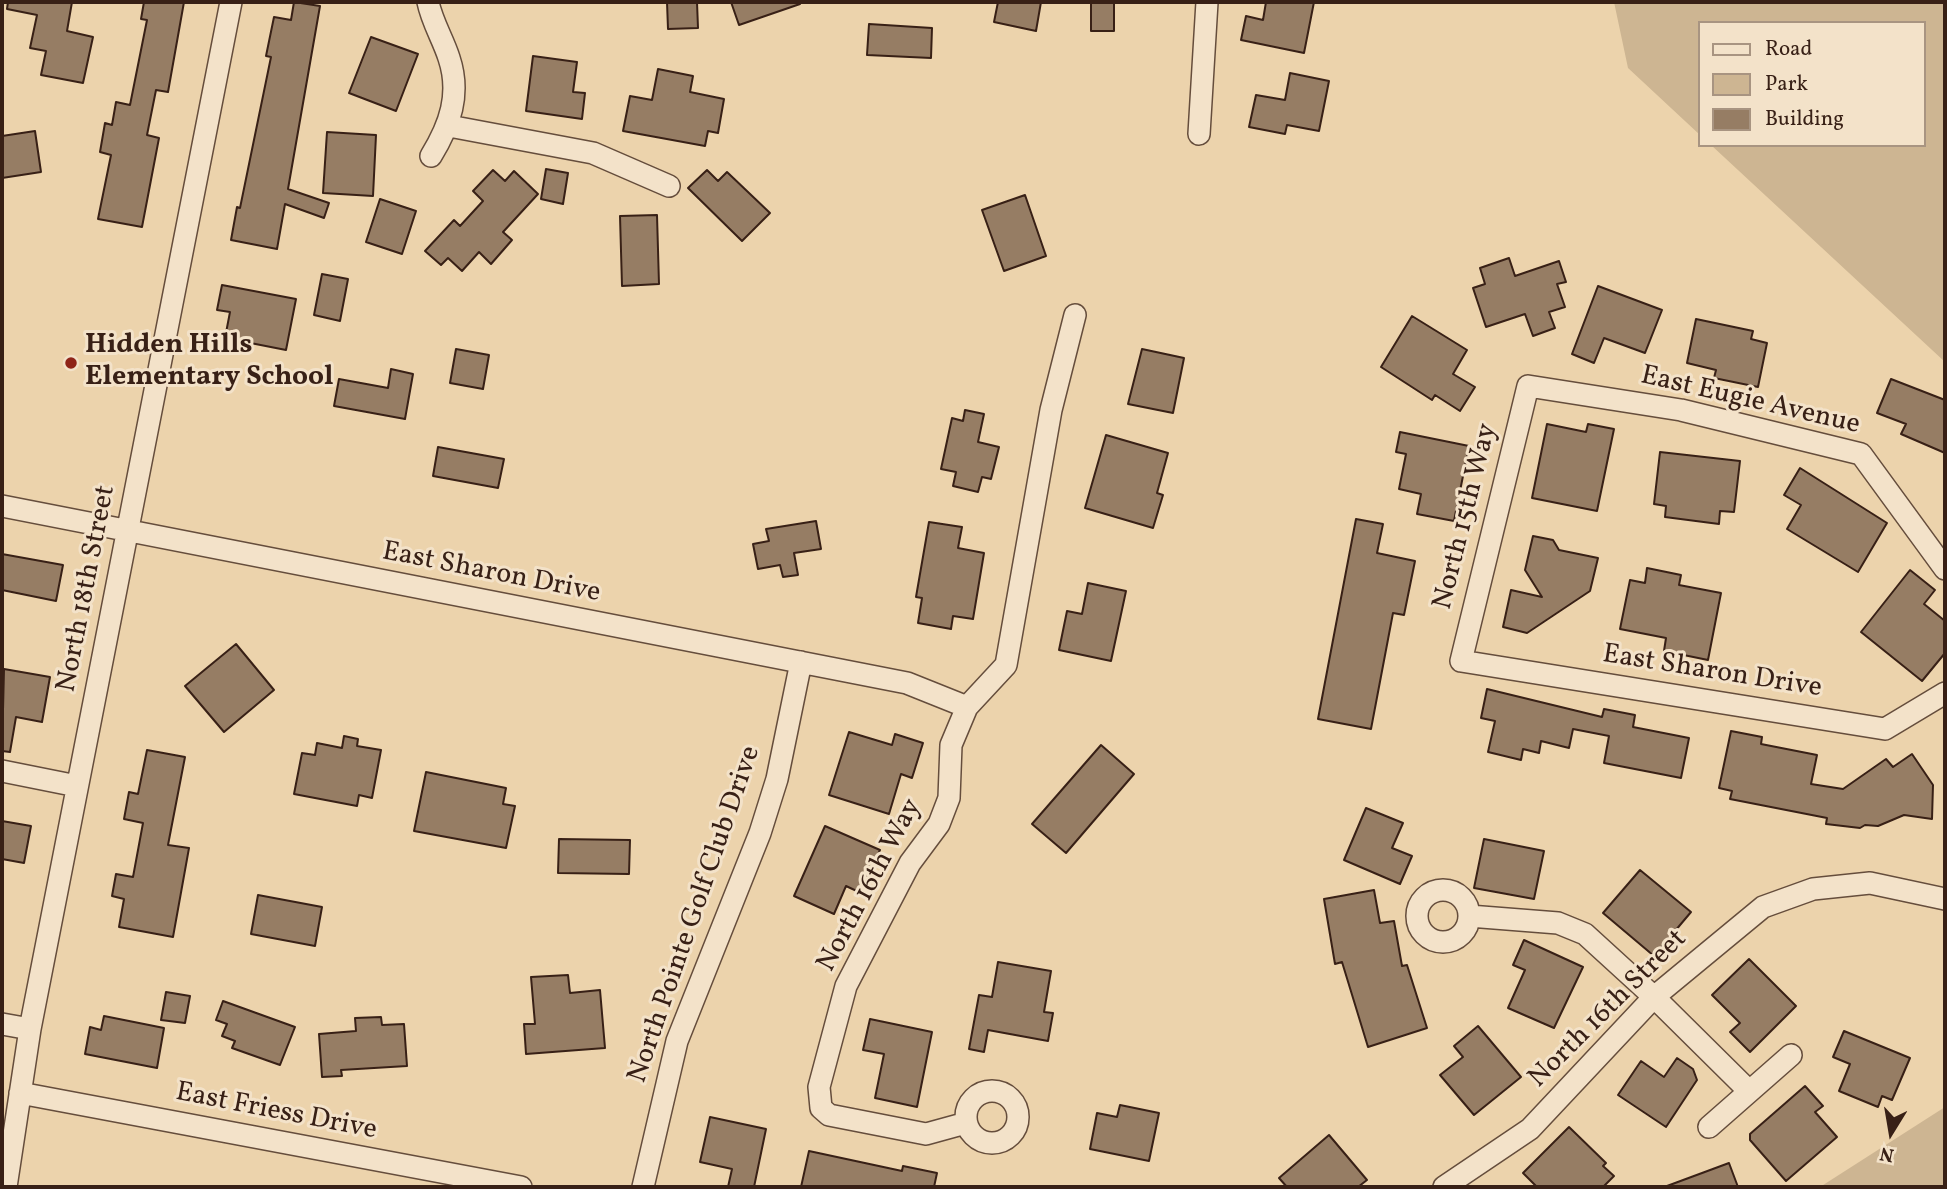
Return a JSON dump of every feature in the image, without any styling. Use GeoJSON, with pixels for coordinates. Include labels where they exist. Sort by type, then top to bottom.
{"type":"FeatureCollection","features":[{"type":"Feature","properties":{"kind":"street","name":"North 18th Street"},"geometry":{"type":"LineString","coordinates":[[6,1187],[30,1029],[231,2]]}},
{"type":"Feature","properties":{"kind":"street"},"geometry":{"type":"LineString","coordinates":[[428,2],[450,61],[454,96],[449,126],[431,156]]}},
{"type":"Feature","properties":{"kind":"street"},"geometry":{"type":"LineString","coordinates":[[1199,134],[1207,2]]}},
{"type":"Feature","properties":{"kind":"street"},"geometry":{"type":"LineString","coordinates":[[449,126],[593,153],[669,186]]}},
{"type":"Feature","properties":{"kind":"street"},"geometry":{"type":"LineString","coordinates":[[967,707],[1006,665],[1051,410],[1075,315]]}},
{"type":"Feature","properties":{"kind":"street","name":"East Eugie Avenue"},"geometry":{"type":"LineString","coordinates":[[1528,386],[1681,410],[1861,454],[1945,569]]}},
{"type":"Feature","properties":{"kind":"street","name":"North 15th Way"},"geometry":{"type":"LineString","coordinates":[[1461,661],[1528,386]]}},
{"type":"Feature","properties":{"kind":"street","name":"East Sharon Drive"},"geometry":{"type":"LineString","coordinates":[[2,506],[907,683],[967,707]]}},
{"type":"Feature","properties":{"kind":"street","name":"East Sharon Drive"},"geometry":{"type":"LineString","coordinates":[[1461,661],[1885,729],[1945,693]]}},
{"type":"Feature","properties":{"kind":"street","name":"North Pointe Golf Club Drive"},"geometry":{"type":"LineString","coordinates":[[643,1187],[677,1041],[760,832],[778,779],[801,662]]}},
{"type":"Feature","properties":{"kind":"street","name":"North 16th Way"},"geometry":{"type":"LineString","coordinates":[[966,1123],[926,1134],[829,1115],[821,1108],[819,1087],[846,986],[910,863],[939,824],[949,798],[951,745],[967,707]]}},
{"type":"Feature","properties":{"kind":"street"},"geometry":{"type":"LineString","coordinates":[[2,771],[77,786]]}},
{"type":"Feature","properties":{"kind":"street","name":"North 16th Street"},"geometry":{"type":"LineString","coordinates":[[1444,1187],[1530,1129],[1654,996],[1763,907],[1813,889],[1870,883],[1945,899]]}},
{"type":"Feature","properties":{"kind":"street"},"geometry":{"type":"LineString","coordinates":[[1469,916],[1558,923],[1585,934],[1654,996],[1749,1091]]}},
{"type":"Feature","properties":{"kind":"street"},"geometry":{"type":"LineString","coordinates":[[2,1024],[30,1029]]}},
{"type":"Feature","properties":{"kind":"street"},"geometry":{"type":"LineString","coordinates":[[1709,1127],[1791,1055]]}},
{"type":"Feature","properties":{"kind":"street","name":"East Friess Drive"},"geometry":{"type":"LineString","coordinates":[[20,1093],[521,1187]]}},
{"type":"Feature","properties":{"kind":"green space"},"geometry":{"type":"Polygon","coordinates":[[[1614,2],[1945,2],[1945,362],[1713,147],[1926,147],[1926,21],[1699,21],[1699,134],[1628,68],[1614,2]]]}},
{"type":"Feature","properties":{"kind":"green space"},"geometry":{"type":"Polygon","coordinates":[[[1945,1107],[1945,1187],[1820,1187],[1945,1107]]]}},
{"type":"Feature","properties":{"kind":"building"},"geometry":{"type":"Polygon","coordinates":[[[8,2],[72,2],[67,31],[93,37],[83,83],[41,75],[46,51],[30,48],[37,15],[7,9],[8,2]]]}},
{"type":"Feature","properties":{"kind":"building"},"geometry":{"type":"Polygon","coordinates":[[[144,2],[184,2],[168,92],[156,90],[147,135],[159,138],[142,227],[98,219],[111,155],[100,152],[105,123],[112,125],[116,102],[130,105],[147,20],[141,19],[144,2]]]}},
{"type":"Feature","properties":{"kind":"building"},"geometry":{"type":"Polygon","coordinates":[[[294,2],[320,6],[288,189],[329,203],[324,218],[285,204],[277,249],[231,240],[271,57],[266,56],[274,17],[291,20],[294,2]]]}},
{"type":"Feature","properties":{"kind":"building"},"geometry":{"type":"Polygon","coordinates":[[[667,2],[697,2],[698,28],[668,29],[667,2]]]}},
{"type":"Feature","properties":{"kind":"building"},"geometry":{"type":"Polygon","coordinates":[[[731,2],[799,2],[800,4],[739,25],[731,2]]]}},
{"type":"Feature","properties":{"kind":"building"},"geometry":{"type":"Polygon","coordinates":[[[998,2],[1041,2],[1036,31],[994,22],[998,2]]]}},
{"type":"Feature","properties":{"kind":"building"},"geometry":{"type":"Polygon","coordinates":[[[1091,2],[1114,2],[1114,31],[1091,31],[1091,2]]]}},
{"type":"Feature","properties":{"kind":"building"},"geometry":{"type":"Polygon","coordinates":[[[1266,2],[1314,2],[1304,53],[1241,40],[1246,16],[1263,20],[1266,2]]]}},
{"type":"Feature","properties":{"kind":"building"},"geometry":{"type":"Polygon","coordinates":[[[869,24],[932,28],[931,58],[867,55],[869,24]]]}},
{"type":"Feature","properties":{"kind":"building"},"geometry":{"type":"Polygon","coordinates":[[[371,37],[418,54],[396,111],[349,93],[371,37]]]}},
{"type":"Feature","properties":{"kind":"building"},"geometry":{"type":"Polygon","coordinates":[[[533,56],[577,62],[573,92],[585,93],[582,119],[526,111],[533,56]]]}},
{"type":"Feature","properties":{"kind":"building"},"geometry":{"type":"Polygon","coordinates":[[[658,69],[693,76],[690,92],[724,99],[718,133],[708,131],[705,146],[623,131],[630,96],[652,100],[658,69]]]}},
{"type":"Feature","properties":{"kind":"building"},"geometry":{"type":"Polygon","coordinates":[[[1290,73],[1329,81],[1319,131],[1287,125],[1285,134],[1249,127],[1256,95],[1285,100],[1290,73]]]}},
{"type":"Feature","properties":{"kind":"building"},"geometry":{"type":"Polygon","coordinates":[[[35,131],[41,172],[2,178],[2,136],[35,131]]]}},
{"type":"Feature","properties":{"kind":"building"},"geometry":{"type":"Polygon","coordinates":[[[327,132],[376,135],[373,196],[323,193],[327,132]]]}},
{"type":"Feature","properties":{"kind":"building"},"geometry":{"type":"Polygon","coordinates":[[[546,169],[568,173],[563,204],[541,199],[546,169]]]}},
{"type":"Feature","properties":{"kind":"building"},"geometry":{"type":"Polygon","coordinates":[[[493,170],[505,181],[514,171],[538,194],[503,232],[512,240],[491,264],[479,252],[462,271],[448,258],[441,265],[425,251],[454,220],[460,226],[483,201],[473,191],[493,170]]]}},
{"type":"Feature","properties":{"kind":"building"},"geometry":{"type":"Polygon","coordinates":[[[707,170],[718,181],[727,172],[770,213],[742,241],[688,188],[707,170]]]}},
{"type":"Feature","properties":{"kind":"building"},"geometry":{"type":"Polygon","coordinates":[[[1025,195],[1046,256],[1004,271],[982,210],[1025,195]]]}},
{"type":"Feature","properties":{"kind":"building"},"geometry":{"type":"Polygon","coordinates":[[[380,199],[416,211],[402,254],[366,242],[380,199]]]}},
{"type":"Feature","properties":{"kind":"building"},"geometry":{"type":"Polygon","coordinates":[[[657,215],[659,284],[622,286],[620,216],[657,215]]]}},
{"type":"Feature","properties":{"kind":"building"},"geometry":{"type":"Polygon","coordinates":[[[1509,258],[1515,276],[1559,261],[1566,282],[1557,284],[1565,307],[1549,312],[1555,328],[1533,336],[1525,314],[1486,327],[1473,288],[1485,284],[1480,268],[1509,258]]]}},
{"type":"Feature","properties":{"kind":"building"},"geometry":{"type":"Polygon","coordinates":[[[322,274],[348,279],[340,321],[314,315],[322,274]]]}},
{"type":"Feature","properties":{"kind":"building"},"geometry":{"type":"Polygon","coordinates":[[[222,285],[296,299],[286,350],[225,338],[230,312],[217,310],[222,285]]]}},
{"type":"Feature","properties":{"kind":"building"},"geometry":{"type":"Polygon","coordinates":[[[1598,286],[1662,310],[1645,353],[1604,338],[1594,363],[1572,354],[1598,286]]]}},
{"type":"Feature","properties":{"kind":"building"},"geometry":{"type":"Polygon","coordinates":[[[1412,316],[1467,350],[1453,374],[1475,387],[1460,411],[1435,395],[1432,400],[1381,367],[1412,316]]]}},
{"type":"Feature","properties":{"kind":"building"},"geometry":{"type":"Polygon","coordinates":[[[1696,319],[1753,331],[1751,339],[1767,343],[1758,387],[1714,378],[1716,370],[1687,363],[1696,319]]]}},
{"type":"Feature","properties":{"kind":"building"},"geometry":{"type":"Polygon","coordinates":[[[456,349],[489,355],[483,389],[450,383],[456,349]]]}},
{"type":"Feature","properties":{"kind":"building"},"geometry":{"type":"Polygon","coordinates":[[[1142,349],[1184,358],[1173,413],[1128,404],[1142,349]]]}},
{"type":"Feature","properties":{"kind":"building"},"geometry":{"type":"Polygon","coordinates":[[[391,369],[413,374],[405,419],[334,406],[339,379],[388,388],[391,369]]]}},
{"type":"Feature","properties":{"kind":"building"},"geometry":{"type":"Polygon","coordinates":[[[1891,379],[1945,400],[1945,453],[1901,434],[1906,424],[1877,413],[1891,379]]]}},
{"type":"Feature","properties":{"kind":"building"},"geometry":{"type":"Polygon","coordinates":[[[965,410],[984,414],[978,442],[999,447],[991,479],[982,477],[978,492],[953,486],[956,472],[941,469],[952,418],[963,421],[965,410]]]}},
{"type":"Feature","properties":{"kind":"building"},"geometry":{"type":"Polygon","coordinates":[[[1547,424],[1586,432],[1588,424],[1614,429],[1597,511],[1532,498],[1547,424]]]}},
{"type":"Feature","properties":{"kind":"building"},"geometry":{"type":"Polygon","coordinates":[[[1400,432],[1469,446],[1454,521],[1417,514],[1421,494],[1399,489],[1406,454],[1396,452],[1400,432]]]}},
{"type":"Feature","properties":{"kind":"building"},"geometry":{"type":"Polygon","coordinates":[[[1106,435],[1168,453],[1157,493],[1163,495],[1153,528],[1085,508],[1106,435]]]}},
{"type":"Feature","properties":{"kind":"building"},"geometry":{"type":"Polygon","coordinates":[[[438,447],[504,459],[498,488],[433,476],[438,447]]]}},
{"type":"Feature","properties":{"kind":"building"},"geometry":{"type":"Polygon","coordinates":[[[1660,452],[1740,461],[1734,512],[1720,511],[1719,524],[1665,517],[1666,506],[1654,504],[1660,452]]]}},
{"type":"Feature","properties":{"kind":"building"},"geometry":{"type":"Polygon","coordinates":[[[1800,468],[1887,523],[1858,572],[1787,529],[1801,505],[1784,495],[1800,468]]]}},
{"type":"Feature","properties":{"kind":"building"},"geometry":{"type":"Polygon","coordinates":[[[1356,519],[1383,524],[1377,553],[1415,561],[1404,615],[1393,613],[1371,729],[1318,719],[1356,519]]]}},
{"type":"Feature","properties":{"kind":"building"},"geometry":{"type":"Polygon","coordinates":[[[816,521],[821,549],[794,553],[798,575],[783,577],[780,565],[758,569],[753,544],[769,541],[766,529],[816,521]]]}},
{"type":"Feature","properties":{"kind":"building"},"geometry":{"type":"Polygon","coordinates":[[[929,522],[962,527],[958,548],[984,553],[973,619],[953,616],[951,629],[918,623],[922,598],[916,597],[929,522]]]}},
{"type":"Feature","properties":{"kind":"building"},"geometry":{"type":"Polygon","coordinates":[[[1533,536],[1553,540],[1559,550],[1598,558],[1590,591],[1527,633],[1503,627],[1511,590],[1542,597],[1525,570],[1533,536]]]}},
{"type":"Feature","properties":{"kind":"building"},"geometry":{"type":"Polygon","coordinates":[[[2,554],[63,565],[56,601],[2,590],[2,554]]]}},
{"type":"Feature","properties":{"kind":"building"},"geometry":{"type":"Polygon","coordinates":[[[1647,568],[1681,575],[1679,585],[1721,593],[1708,660],[1664,651],[1666,638],[1620,629],[1630,580],[1645,583],[1647,568]]]}},
{"type":"Feature","properties":{"kind":"building"},"geometry":{"type":"Polygon","coordinates":[[[1910,570],[1935,590],[1924,604],[1945,621],[1945,653],[1922,681],[1861,632],[1910,570]]]}},
{"type":"Feature","properties":{"kind":"building"},"geometry":{"type":"Polygon","coordinates":[[[1088,583],[1126,591],[1111,661],[1059,650],[1067,611],[1082,614],[1088,583]]]}},
{"type":"Feature","properties":{"kind":"building"},"geometry":{"type":"Polygon","coordinates":[[[236,644],[274,690],[224,732],[185,686],[236,644]]]}},
{"type":"Feature","properties":{"kind":"building"},"geometry":{"type":"Polygon","coordinates":[[[4,669],[50,677],[42,722],[16,717],[10,752],[2,751],[4,669]]]}},
{"type":"Feature","properties":{"kind":"building"},"geometry":{"type":"Polygon","coordinates":[[[1487,689],[1602,717],[1604,709],[1635,715],[1633,727],[1689,738],[1681,778],[1604,763],[1609,736],[1573,729],[1569,748],[1541,741],[1539,753],[1523,749],[1521,760],[1488,752],[1495,721],[1481,718],[1487,689]]]}},
{"type":"Feature","properties":{"kind":"building"},"geometry":{"type":"Polygon","coordinates":[[[1731,731],[1762,737],[1761,744],[1817,755],[1811,784],[1843,789],[1886,759],[1893,767],[1912,754],[1933,785],[1932,819],[1904,815],[1878,826],[1865,825],[1860,828],[1826,824],[1827,818],[1730,799],[1732,791],[1719,788],[1731,731]]]}},
{"type":"Feature","properties":{"kind":"building"},"geometry":{"type":"Polygon","coordinates":[[[849,732],[892,745],[895,734],[923,743],[912,778],[901,774],[889,814],[829,795],[849,732]]]}},
{"type":"Feature","properties":{"kind":"building"},"geometry":{"type":"Polygon","coordinates":[[[344,736],[358,739],[357,746],[381,750],[372,798],[359,795],[357,806],[294,794],[302,753],[315,755],[317,743],[342,748],[344,736]]]}},
{"type":"Feature","properties":{"kind":"building"},"geometry":{"type":"Polygon","coordinates":[[[1101,745],[1134,774],[1066,853],[1032,824],[1101,745]]]}},
{"type":"Feature","properties":{"kind":"building"},"geometry":{"type":"Polygon","coordinates":[[[147,750],[185,757],[168,845],[189,848],[173,937],[119,927],[124,899],[112,896],[116,874],[133,877],[143,823],[124,819],[129,792],[138,794],[147,750]]]}},
{"type":"Feature","properties":{"kind":"building"},"geometry":{"type":"Polygon","coordinates":[[[426,772],[506,788],[503,804],[515,806],[506,848],[414,831],[426,772]]]}},
{"type":"Feature","properties":{"kind":"building"},"geometry":{"type":"Polygon","coordinates":[[[1366,808],[1403,823],[1392,848],[1412,856],[1400,884],[1344,860],[1366,808]]]}},
{"type":"Feature","properties":{"kind":"building"},"geometry":{"type":"Polygon","coordinates":[[[2,821],[31,826],[24,863],[2,859],[2,821]]]}},
{"type":"Feature","properties":{"kind":"building"},"geometry":{"type":"Polygon","coordinates":[[[825,826],[880,850],[861,893],[846,886],[834,914],[794,896],[825,826]]]}},
{"type":"Feature","properties":{"kind":"building"},"geometry":{"type":"Polygon","coordinates":[[[559,839],[630,840],[629,874],[558,873],[559,839]]]}},
{"type":"Feature","properties":{"kind":"building"},"geometry":{"type":"Polygon","coordinates":[[[1484,839],[1544,851],[1534,899],[1474,888],[1484,839]]]}},
{"type":"Feature","properties":{"kind":"building"},"geometry":{"type":"Polygon","coordinates":[[[1640,870],[1691,912],[1654,956],[1603,913],[1640,870]]]}},
{"type":"Feature","properties":{"kind":"building"},"geometry":{"type":"Polygon","coordinates":[[[1374,890],[1380,923],[1394,921],[1402,966],[1407,965],[1427,1028],[1368,1047],[1342,962],[1335,964],[1324,899],[1374,890]]]}},
{"type":"Feature","properties":{"kind":"building"},"geometry":{"type":"Polygon","coordinates":[[[258,895],[322,907],[315,946],[251,934],[258,895]]]}},
{"type":"Feature","properties":{"kind":"building"},"geometry":{"type":"Polygon","coordinates":[[[1524,940],[1583,967],[1554,1028],[1508,1008],[1525,970],[1513,965],[1524,940]]]}},
{"type":"Feature","properties":{"kind":"building"},"geometry":{"type":"Polygon","coordinates":[[[1749,959],[1796,1006],[1750,1052],[1730,1032],[1740,1023],[1712,995],[1749,959]]]}},
{"type":"Feature","properties":{"kind":"building"},"geometry":{"type":"Polygon","coordinates":[[[998,962],[1051,971],[1044,1012],[1053,1013],[1048,1041],[988,1030],[984,1052],[969,1049],[979,995],[992,997],[998,962]]]}},
{"type":"Feature","properties":{"kind":"building"},"geometry":{"type":"Polygon","coordinates":[[[568,975],[570,993],[600,990],[605,1048],[526,1054],[524,1024],[535,1024],[531,977],[568,975]]]}},
{"type":"Feature","properties":{"kind":"building"},"geometry":{"type":"Polygon","coordinates":[[[166,992],[190,996],[185,1023],[161,1020],[166,992]]]}},
{"type":"Feature","properties":{"kind":"building"},"geometry":{"type":"Polygon","coordinates":[[[223,1001],[295,1027],[280,1065],[232,1048],[235,1041],[222,1036],[227,1024],[216,1020],[223,1001]]]}},
{"type":"Feature","properties":{"kind":"building"},"geometry":{"type":"Polygon","coordinates":[[[104,1016],[164,1028],[157,1068],[85,1054],[90,1027],[101,1030],[104,1016]]]}},
{"type":"Feature","properties":{"kind":"building"},"geometry":{"type":"Polygon","coordinates":[[[381,1017],[382,1025],[404,1024],[407,1066],[341,1070],[342,1076],[322,1077],[319,1034],[356,1031],[355,1018],[381,1017]]]}},
{"type":"Feature","properties":{"kind":"building"},"geometry":{"type":"Polygon","coordinates":[[[870,1019],[932,1032],[917,1107],[875,1098],[884,1054],[863,1050],[870,1019]]]}},
{"type":"Feature","properties":{"kind":"building"},"geometry":{"type":"Polygon","coordinates":[[[1478,1026],[1521,1077],[1474,1115],[1440,1075],[1463,1057],[1454,1046],[1478,1026]]]}},
{"type":"Feature","properties":{"kind":"building"},"geometry":{"type":"Polygon","coordinates":[[[1844,1031],[1910,1058],[1892,1100],[1882,1096],[1878,1107],[1839,1091],[1850,1064],[1833,1057],[1844,1031]]]}},
{"type":"Feature","properties":{"kind":"building"},"geometry":{"type":"Polygon","coordinates":[[[1677,1058],[1693,1069],[1697,1080],[1666,1127],[1618,1095],[1641,1061],[1664,1077],[1677,1058]]]}},
{"type":"Feature","properties":{"kind":"building"},"geometry":{"type":"Polygon","coordinates":[[[1805,1086],[1823,1106],[1815,1112],[1837,1137],[1786,1181],[1750,1140],[1750,1134],[1805,1086]]]}},
{"type":"Feature","properties":{"kind":"building"},"geometry":{"type":"Polygon","coordinates":[[[1120,1105],[1159,1113],[1149,1161],[1090,1149],[1097,1113],[1117,1117],[1120,1105]]]}},
{"type":"Feature","properties":{"kind":"building"},"geometry":{"type":"Polygon","coordinates":[[[710,1117],[766,1129],[754,1187],[728,1187],[732,1169],[700,1162],[710,1117]]]}},
{"type":"Feature","properties":{"kind":"building"},"geometry":{"type":"Polygon","coordinates":[[[1569,1127],[1606,1163],[1603,1166],[1614,1176],[1603,1187],[1537,1187],[1523,1173],[1569,1127]]]}},
{"type":"Feature","properties":{"kind":"building"},"geometry":{"type":"Polygon","coordinates":[[[1329,1135],[1367,1180],[1358,1187],[1287,1187],[1279,1178],[1329,1135]]]}},
{"type":"Feature","properties":{"kind":"building"},"geometry":{"type":"Polygon","coordinates":[[[809,1151],[902,1171],[903,1166],[937,1173],[934,1187],[801,1187],[809,1151]]]}},
{"type":"Feature","properties":{"kind":"building"},"geometry":{"type":"Polygon","coordinates":[[[1729,1163],[1738,1187],[1667,1186],[1729,1163]]]}},
{"type":"Feature","properties":{"kind":"place","name":"Hidden Hills Elementary School"},"geometry":{"type":"Point","coordinates":[71,363]}}]}
